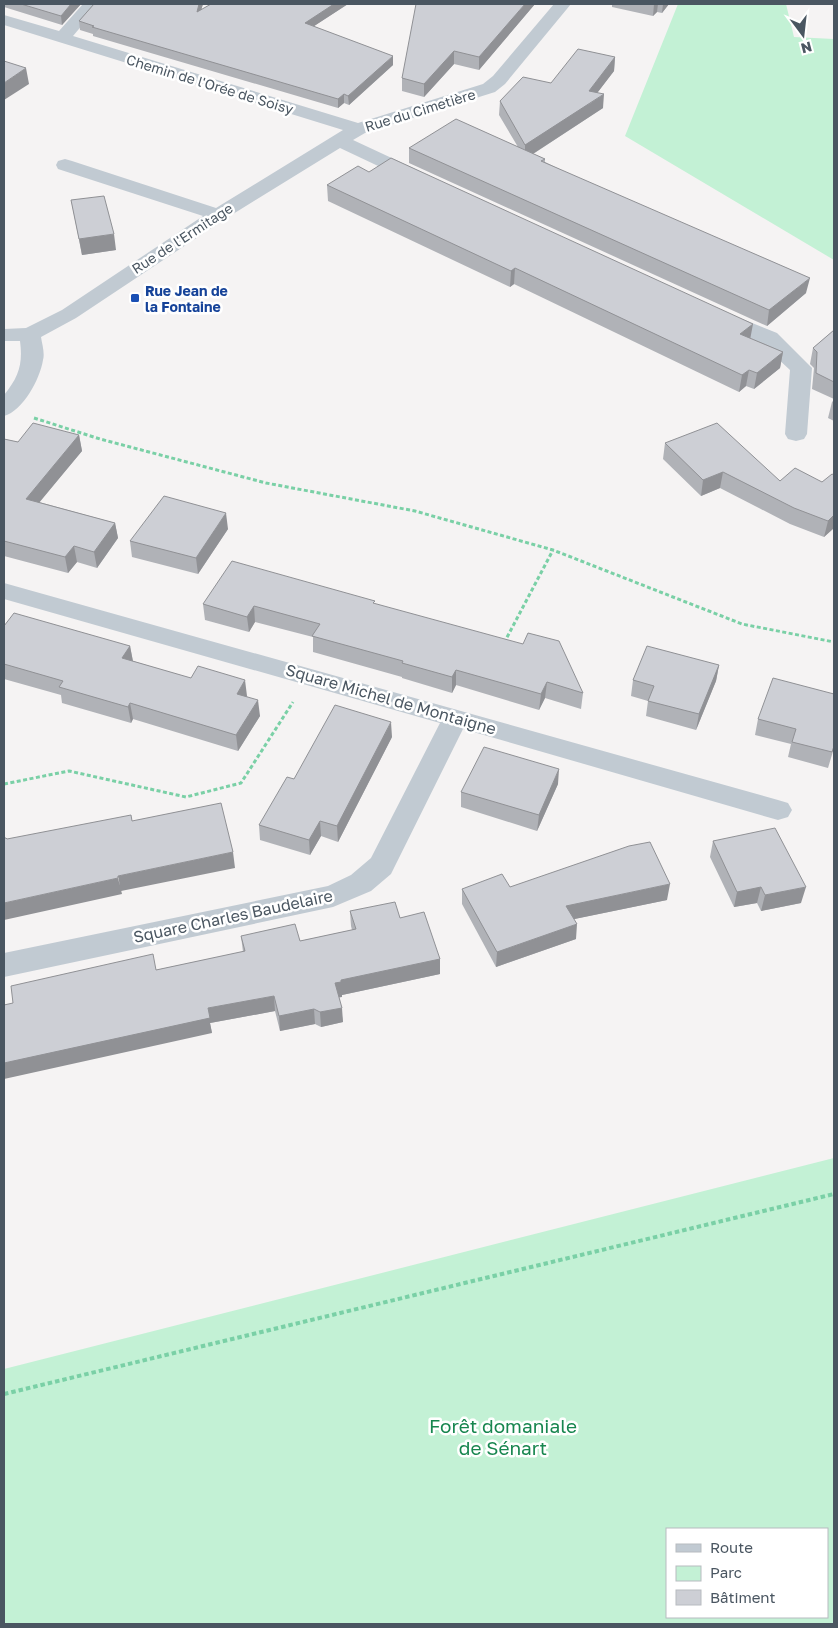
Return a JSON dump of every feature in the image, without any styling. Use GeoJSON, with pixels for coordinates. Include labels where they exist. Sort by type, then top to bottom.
{"type":"FeatureCollection","features":[{"type":"Feature","properties":{"kind":"street"},"geometry":{"type":"LineString","coordinates":[[62,38],[92,4]]}},
{"type":"Feature","properties":{"kind":"street","name":"Rue du Cimetière"},"geometry":{"type":"LineString","coordinates":[[358,129],[489,88],[499,80],[563,4]]}},
{"type":"Feature","properties":{"kind":"street","name":"Chemin de l'Orée de Soisy"},"geometry":{"type":"LineString","coordinates":[[4,20],[358,129]]}},
{"type":"Feature","properties":{"kind":"street","name":"Rue de l'Ermitage"},"geometry":{"type":"LineString","coordinates":[[5,341],[30,334],[69,314],[218,215],[358,129]]}},
{"type":"Feature","properties":{"kind":"street"},"geometry":{"type":"LineString","coordinates":[[339,141],[437,186]]}},
{"type":"Feature","properties":{"kind":"street"},"geometry":{"type":"LineString","coordinates":[[65,165],[218,215]]}},
{"type":"Feature","properties":{"kind":"street"},"geometry":{"type":"LineString","coordinates":[[698,306],[769,338],[801,368],[796,434]]}},
{"type":"Feature","properties":{"kind":"street"},"geometry":{"type":"LineString","coordinates":[[4,409],[25,384],[33,359],[30,334]]}},
{"type":"Feature","properties":{"kind":"street","name":"Square Michel de Montaigne"},"geometry":{"type":"LineString","coordinates":[[4,591],[310,676],[778,810]]}},
{"type":"Feature","properties":{"kind":"street","name":"Square Charles Baudelaire"},"geometry":{"type":"LineString","coordinates":[[4,965],[333,896],[361,883],[381,866],[455,718]]}},
{"type":"Feature","properties":{"kind":"path"},"geometry":{"type":"LineString","coordinates":[[4,409],[100,439],[266,483],[415,511],[552,550],[742,624],[834,642]]}},
{"type":"Feature","properties":{"kind":"path"},"geometry":{"type":"LineString","coordinates":[[504,644],[552,550]]}},
{"type":"Feature","properties":{"kind":"path"},"geometry":{"type":"LineString","coordinates":[[4,784],[69,771],[186,797],[241,783],[310,676]]}},
{"type":"Feature","properties":{"kind":"path"},"geometry":{"type":"LineString","coordinates":[[4,1394],[834,1194]]}},
{"type":"Feature","properties":{"kind":"green space"},"geometry":{"type":"Polygon","coordinates":[[[678,4],[786,4],[794,37],[834,39],[834,260],[625,136],[678,4]]]}},
{"type":"Feature","properties":{"kind":"green space","name":"Forêt domaniale de Sénart"},"geometry":{"type":"Polygon","coordinates":[[[834,1158],[834,1624],[4,1624],[4,1369],[834,1158]]]}},
{"type":"Feature","properties":{"kind":"building"},"geometry":{"type":"Polygon","coordinates":[[[21,4],[71,4],[61,16],[21,4]]]}},
{"type":"Feature","properties":{"kind":"building"},"geometry":{"type":"Polygon","coordinates":[[[94,4],[199,4],[197,12],[211,4],[334,4],[305,23],[393,56],[348,96],[344,94],[338,99],[92,27],[94,26],[79,21],[94,4]]]}},
{"type":"Feature","properties":{"kind":"building"},"geometry":{"type":"Polygon","coordinates":[[[416,4],[525,4],[479,57],[454,51],[424,84],[402,78],[416,4]]]}},
{"type":"Feature","properties":{"kind":"building"},"geometry":{"type":"Polygon","coordinates":[[[578,49],[615,57],[589,91],[604,94],[525,145],[500,101],[523,77],[551,83],[578,49]]]}},
{"type":"Feature","properties":{"kind":"building"},"geometry":{"type":"Polygon","coordinates":[[[4,61],[26,68],[4,83],[4,61]]]}},
{"type":"Feature","properties":{"kind":"building"},"geometry":{"type":"Polygon","coordinates":[[[456,119],[545,159],[541,161],[810,278],[769,310],[409,148],[456,119]]]}},
{"type":"Feature","properties":{"kind":"building"},"geometry":{"type":"Polygon","coordinates":[[[391,158],[753,324],[740,334],[783,352],[757,373],[749,370],[742,375],[515,268],[511,271],[327,185],[358,166],[369,172],[391,158]]]}},
{"type":"Feature","properties":{"kind":"building"},"geometry":{"type":"Polygon","coordinates":[[[104,196],[114,234],[79,239],[71,200],[104,196]]]}},
{"type":"Feature","properties":{"kind":"building"},"geometry":{"type":"Polygon","coordinates":[[[834,330],[834,382],[816,373],[817,352],[813,348],[834,330]]]}},
{"type":"Feature","properties":{"kind":"building"},"geometry":{"type":"Polygon","coordinates":[[[33,423],[79,435],[26,499],[115,523],[94,552],[74,546],[65,557],[4,541],[4,439],[18,442],[33,423]]]}},
{"type":"Feature","properties":{"kind":"building"},"geometry":{"type":"Polygon","coordinates":[[[717,423],[780,481],[795,468],[822,482],[832,474],[834,475],[834,515],[828,521],[794,508],[723,472],[703,480],[665,443],[717,423]]]}},
{"type":"Feature","properties":{"kind":"building"},"geometry":{"type":"Polygon","coordinates":[[[164,496],[226,513],[196,558],[130,541],[164,496]]]}},
{"type":"Feature","properties":{"kind":"building"},"geometry":{"type":"Polygon","coordinates":[[[232,561],[375,601],[373,603],[523,644],[528,633],[559,641],[583,693],[547,682],[541,694],[456,670],[452,677],[402,663],[403,661],[312,636],[320,624],[254,606],[247,617],[203,604],[232,561]]]}},
{"type":"Feature","properties":{"kind":"building"},"geometry":{"type":"Polygon","coordinates":[[[14,613],[130,646],[122,658],[191,678],[198,666],[245,680],[237,694],[258,700],[236,735],[130,703],[128,707],[59,687],[63,681],[4,664],[4,626],[14,613]]]}},
{"type":"Feature","properties":{"kind":"building"},"geometry":{"type":"Polygon","coordinates":[[[647,646],[719,665],[699,714],[648,701],[654,686],[633,680],[647,646]]]}},
{"type":"Feature","properties":{"kind":"building"},"geometry":{"type":"Polygon","coordinates":[[[773,678],[834,694],[834,746],[832,752],[792,742],[796,729],[758,719],[773,678]]]}},
{"type":"Feature","properties":{"kind":"building"},"geometry":{"type":"Polygon","coordinates":[[[335,705],[391,722],[337,826],[320,821],[309,840],[259,825],[287,777],[294,779],[335,705]]]}},
{"type":"Feature","properties":{"kind":"building"},"geometry":{"type":"Polygon","coordinates":[[[484,747],[559,769],[539,815],[461,792],[484,747]]]}},
{"type":"Feature","properties":{"kind":"building"},"geometry":{"type":"Polygon","coordinates":[[[221,803],[233,852],[118,876],[118,878],[4,903],[4,838],[7,839],[131,815],[132,821],[221,803]]]}},
{"type":"Feature","properties":{"kind":"building"},"geometry":{"type":"Polygon","coordinates":[[[775,828],[806,887],[765,895],[761,887],[737,892],[713,841],[775,828]]]}},
{"type":"Feature","properties":{"kind":"building"},"geometry":{"type":"Polygon","coordinates":[[[650,842],[670,884],[566,906],[577,924],[497,952],[462,889],[502,874],[510,887],[629,846],[650,842]]]}},
{"type":"Feature","properties":{"kind":"building"},"geometry":{"type":"Polygon","coordinates":[[[395,902],[400,918],[424,912],[440,959],[341,980],[341,982],[335,983],[342,1008],[320,1012],[314,1009],[279,1016],[274,996],[208,1008],[210,1018],[4,1063],[4,1005],[13,1003],[11,986],[153,954],[156,970],[245,951],[241,936],[295,924],[300,941],[356,929],[350,911],[395,902]]]}},
{"type":"Feature","properties":{"kind":"place","name":"Rue Jean de la Fontaine"},"geometry":{"type":"Point","coordinates":[135,298]}}]}
